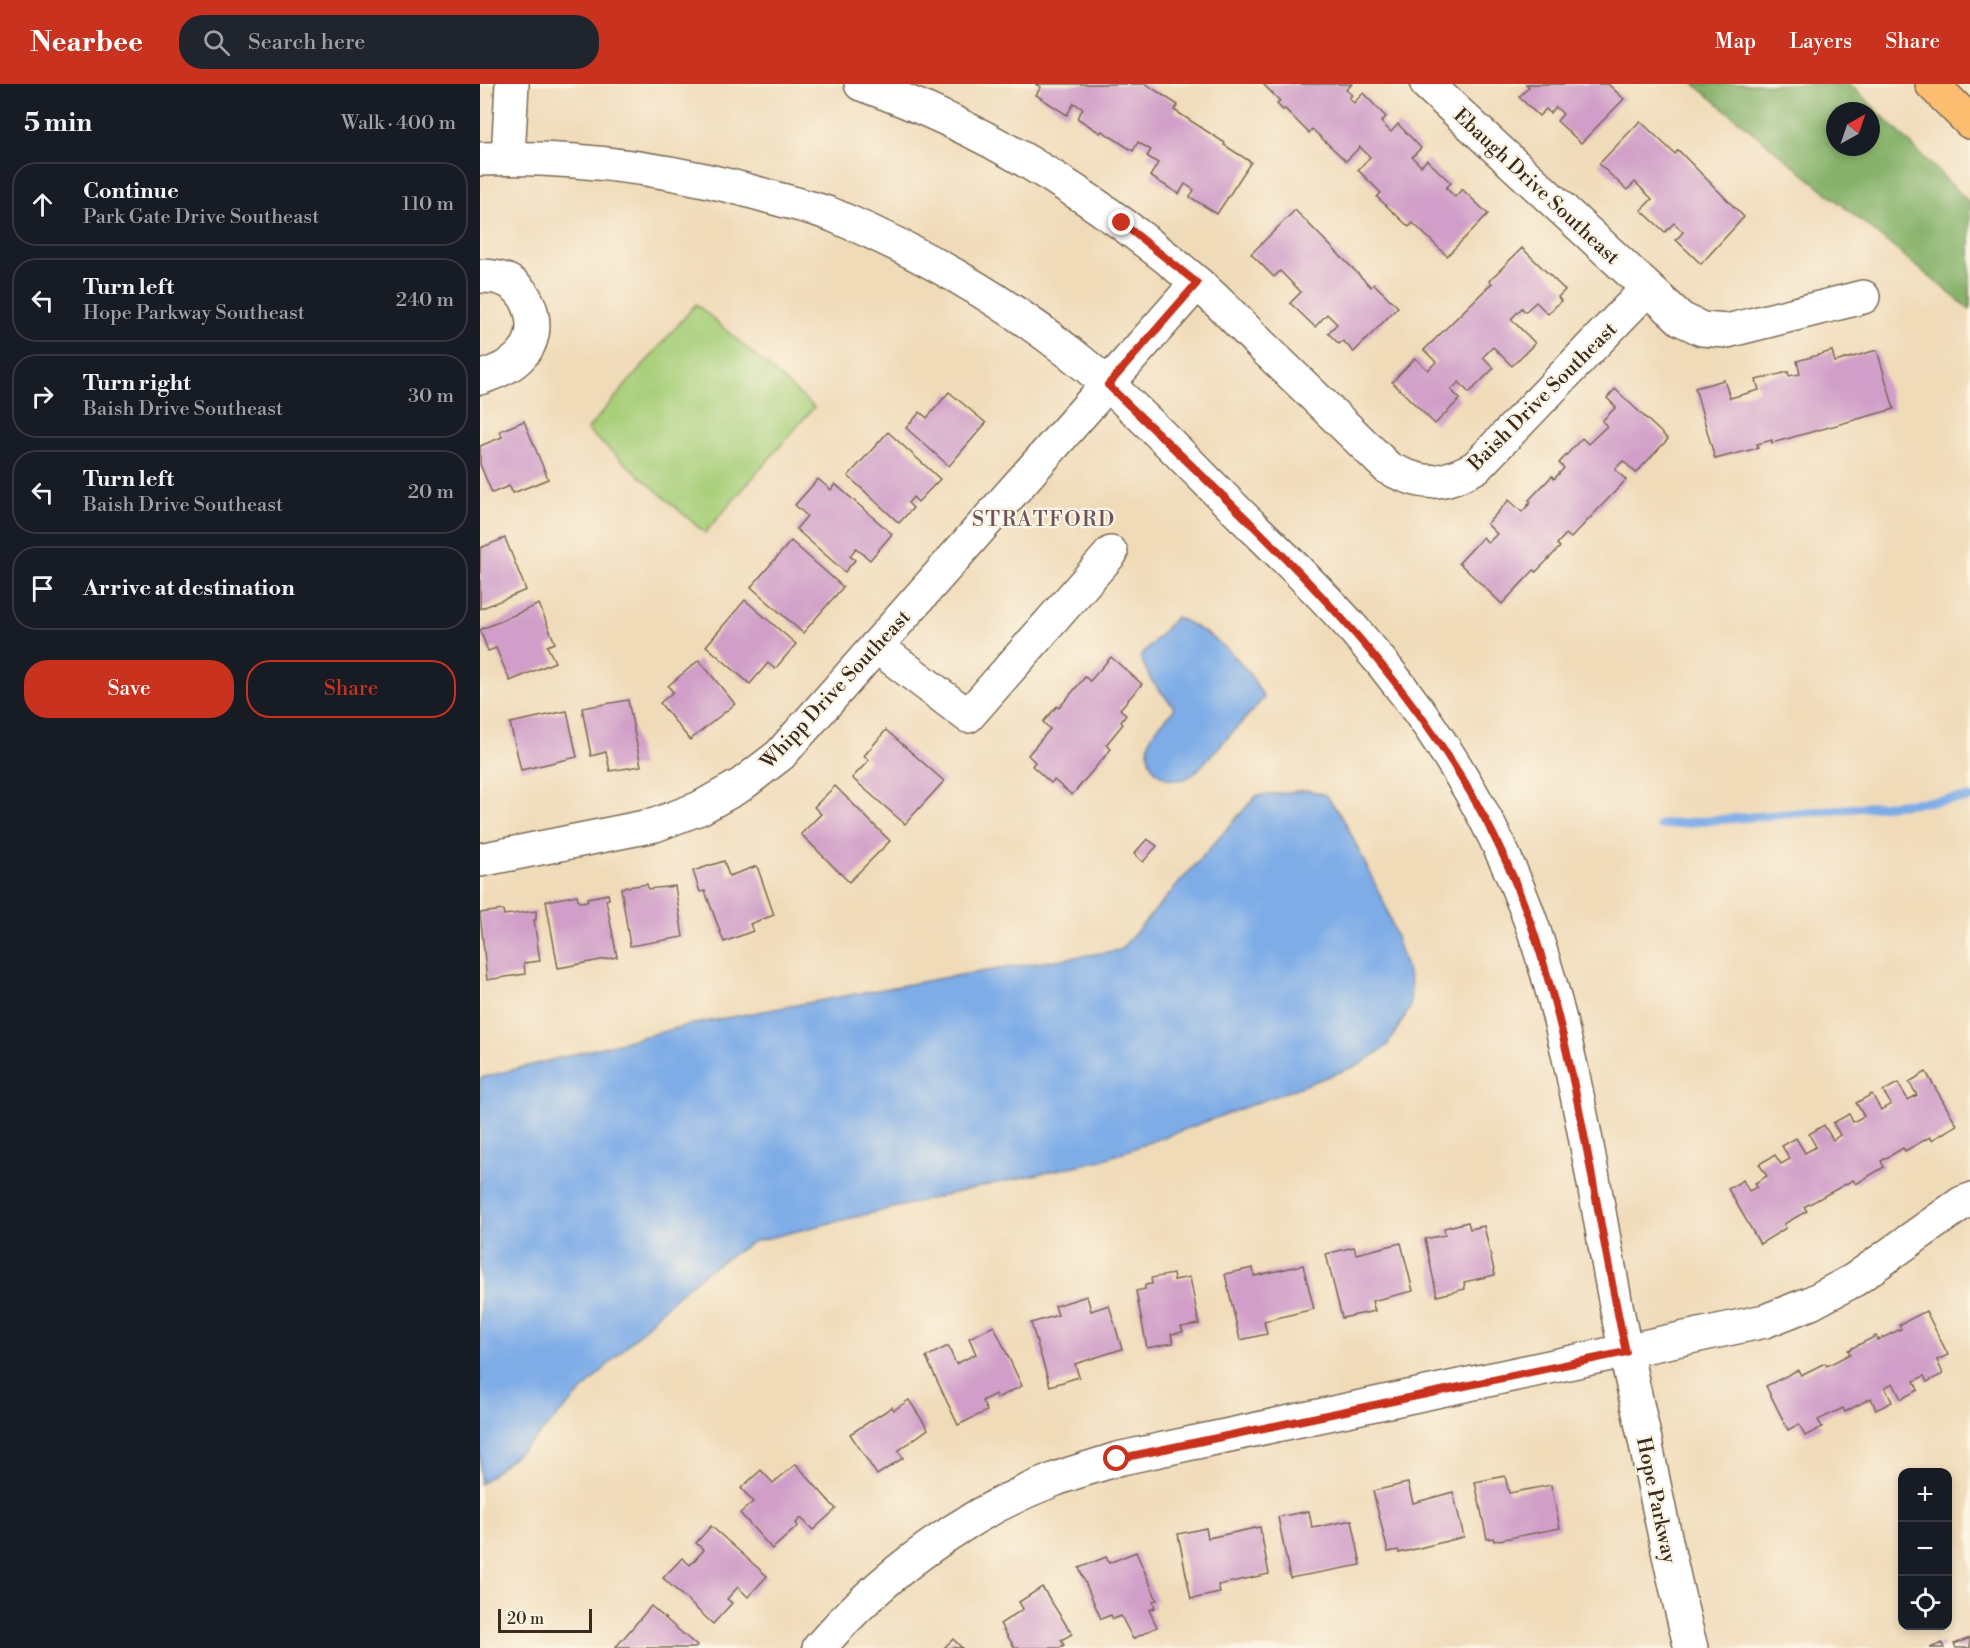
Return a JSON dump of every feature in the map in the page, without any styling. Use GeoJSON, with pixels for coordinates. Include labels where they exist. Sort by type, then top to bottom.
{"type":"FeatureCollection","features":[{"type":"Feature","properties":{"kind":"highway"},"geometry":{"type":"LineString","coordinates":[[1932,84],[1970,122]]}},
{"type":"Feature","properties":{"kind":"street"},"geometry":{"type":"LineString","coordinates":[[494,159],[512,84]]}},
{"type":"Feature","properties":{"kind":"street","name":"Baish Drive Southeast"},"geometry":{"type":"LineString","coordinates":[[861,84],[890,94],[964,128],[1045,172],[1122,223],[1197,283],[1389,468],[1410,479],[1433,482],[1456,478],[1476,467],[1647,289]]}},
{"type":"Feature","properties":{"kind":"street","name":"Ebaugh Drive Southeast"},"geometry":{"type":"LineString","coordinates":[[1427,84],[1647,289]]}},
{"type":"Feature","properties":{"kind":"street","name":"Hope Parkway"},"geometry":{"type":"LineString","coordinates":[[494,159],[574,161],[647,170],[737,187],[831,214],[906,249],[1007,306],[1071,353],[1108,385],[1321,594],[1393,677],[1457,768],[1509,871],[1533,928],[1557,1008],[1585,1132],[1626,1352],[1674,1584],[1691,1648]]}},
{"type":"Feature","properties":{"kind":"street"},"geometry":{"type":"LineString","coordinates":[[480,276],[493,276],[512,283],[525,297],[532,314],[533,331],[525,351],[509,366],[480,378]]}},
{"type":"Feature","properties":{"kind":"street"},"geometry":{"type":"LineString","coordinates":[[1108,385],[1197,283]]}},
{"type":"Feature","properties":{"kind":"street"},"geometry":{"type":"LineString","coordinates":[[1647,289],[1681,319],[1702,329],[1726,331],[1863,297]]}},
{"type":"Feature","properties":{"kind":"street","name":"Whipp Drive Southeast"},"geometry":{"type":"LineString","coordinates":[[480,859],[655,825],[700,808],[741,785],[780,755],[1108,385]]}},
{"type":"Feature","properties":{"kind":"street"},"geometry":{"type":"LineString","coordinates":[[876,646],[969,716],[1111,553]]}},
{"type":"Feature","properties":{"kind":"street"},"geometry":{"type":"LineString","coordinates":[[819,1648],[876,1589],[932,1545],[992,1508],[1055,1479],[1117,1459],[1765,1321],[1811,1304],[1854,1280],[1970,1200]]}},
{"type":"Feature","properties":{"kind":"green space"},"geometry":{"type":"Polygon","coordinates":[[[1694,84],[1850,84],[1868,102],[1826,102],[1826,156],[1880,156],[1880,114],[1970,203],[1970,310],[1694,84]]]}},
{"type":"Feature","properties":{"kind":"green space"},"geometry":{"type":"Polygon","coordinates":[[[696,304],[814,407],[705,533],[587,430],[696,304]]]}},
{"type":"Feature","properties":{"kind":"water"},"geometry":{"type":"Polygon","coordinates":[[[1176,617],[1204,632],[1228,650],[1247,671],[1264,698],[1194,774],[1185,779],[1176,780],[1159,774],[1149,760],[1150,740],[1174,707],[1151,680],[1140,657],[1176,617]]]}},
{"type":"Feature","properties":{"kind":"water"},"geometry":{"type":"Polygon","coordinates":[[[1307,790],[1326,795],[1345,822],[1386,907],[1411,983],[1410,1008],[1387,1046],[1359,1065],[1102,1160],[752,1242],[708,1270],[672,1300],[536,1438],[480,1484],[480,1078],[693,1024],[942,978],[1120,950],[1256,796],[1307,790]]]}},
{"type":"Feature","properties":{"kind":"building"},"geometry":{"type":"Polygon","coordinates":[[[1035,84],[1146,84],[1178,105],[1174,110],[1251,162],[1217,214],[1190,197],[1194,190],[1185,184],[1179,194],[1150,176],[1158,163],[1147,156],[1151,150],[1138,142],[1133,151],[1102,131],[1100,133],[1077,118],[1083,109],[1074,103],[1067,115],[1036,95],[1041,87],[1035,84]]]}},
{"type":"Feature","properties":{"kind":"building"},"geometry":{"type":"Polygon","coordinates":[[[1263,84],[1352,84],[1346,90],[1352,95],[1349,98],[1354,103],[1363,93],[1386,117],[1381,122],[1391,132],[1398,124],[1421,148],[1412,157],[1421,166],[1427,160],[1451,183],[1446,188],[1455,197],[1462,189],[1488,214],[1447,256],[1413,223],[1409,227],[1377,197],[1381,193],[1358,170],[1370,157],[1360,147],[1346,161],[1312,129],[1309,133],[1285,109],[1283,110],[1277,104],[1280,101],[1263,84]]]}},
{"type":"Feature","properties":{"kind":"building"},"geometry":{"type":"Polygon","coordinates":[[[1526,84],[1608,84],[1624,99],[1581,143],[1557,121],[1563,114],[1556,107],[1550,113],[1546,109],[1539,116],[1519,97],[1529,87],[1526,84]]]}},
{"type":"Feature","properties":{"kind":"building"},"geometry":{"type":"Polygon","coordinates":[[[1640,121],[1675,154],[1678,150],[1744,217],[1701,264],[1676,240],[1683,232],[1674,223],[1665,232],[1641,210],[1652,199],[1635,182],[1627,190],[1599,164],[1640,121]]]}},
{"type":"Feature","properties":{"kind":"building"},"geometry":{"type":"Polygon","coordinates":[[[1295,210],[1371,287],[1374,284],[1398,307],[1354,352],[1343,341],[1339,344],[1328,333],[1337,324],[1327,314],[1315,327],[1290,303],[1301,292],[1280,271],[1274,277],[1251,254],[1295,210]]]}},
{"type":"Feature","properties":{"kind":"building"},"geometry":{"type":"Polygon","coordinates":[[[1522,248],[1565,290],[1558,297],[1561,301],[1548,314],[1536,302],[1525,312],[1522,308],[1511,319],[1535,343],[1512,366],[1493,347],[1483,357],[1494,368],[1469,393],[1459,382],[1451,390],[1460,399],[1435,424],[1392,382],[1415,358],[1428,370],[1436,362],[1424,350],[1492,283],[1489,281],[1522,248]]]}},
{"type":"Feature","properties":{"kind":"building"},"geometry":{"type":"Polygon","coordinates":[[[1877,350],[1894,409],[1772,443],[1772,440],[1757,444],[1758,448],[1715,459],[1695,388],[1724,380],[1730,398],[1759,390],[1756,380],[1788,372],[1789,376],[1800,374],[1797,361],[1832,351],[1835,362],[1877,350]]]}},
{"type":"Feature","properties":{"kind":"building"},"geometry":{"type":"Polygon","coordinates":[[[1615,389],[1668,439],[1636,473],[1623,461],[1615,469],[1626,480],[1571,538],[1566,534],[1557,544],[1560,547],[1536,572],[1534,570],[1502,604],[1459,563],[1483,537],[1488,543],[1497,534],[1487,524],[1509,500],[1522,512],[1531,502],[1529,500],[1552,476],[1554,479],[1564,468],[1559,463],[1582,438],[1588,444],[1607,426],[1602,421],[1616,407],[1607,398],[1615,389]]]}},
{"type":"Feature","properties":{"kind":"building"},"geometry":{"type":"Polygon","coordinates":[[[949,392],[986,423],[949,466],[906,428],[920,412],[927,418],[949,392]]]}},
{"type":"Feature","properties":{"kind":"building"},"geometry":{"type":"Polygon","coordinates":[[[524,421],[548,479],[513,493],[509,486],[492,493],[480,464],[480,446],[502,437],[500,431],[524,421]]]}},
{"type":"Feature","properties":{"kind":"building"},"geometry":{"type":"Polygon","coordinates":[[[888,432],[940,479],[918,502],[913,497],[908,503],[913,508],[899,523],[848,476],[888,432]]]}},
{"type":"Feature","properties":{"kind":"building"},"geometry":{"type":"Polygon","coordinates":[[[818,479],[831,490],[835,484],[892,534],[870,560],[856,548],[850,556],[855,560],[845,572],[796,529],[807,516],[795,505],[818,479]]]}},
{"type":"Feature","properties":{"kind":"building"},"geometry":{"type":"Polygon","coordinates":[[[505,538],[526,590],[480,609],[480,548],[505,538]]]}},
{"type":"Feature","properties":{"kind":"building"},"geometry":{"type":"Polygon","coordinates":[[[791,541],[843,587],[803,633],[751,587],[791,541]]]}},
{"type":"Feature","properties":{"kind":"building"},"geometry":{"type":"Polygon","coordinates":[[[745,600],[796,644],[775,669],[768,663],[750,684],[706,646],[745,600]]]}},
{"type":"Feature","properties":{"kind":"building"},"geometry":{"type":"Polygon","coordinates":[[[539,604],[555,643],[547,646],[555,662],[510,681],[496,648],[488,651],[480,630],[539,604]]]}},
{"type":"Feature","properties":{"kind":"building"},"geometry":{"type":"Polygon","coordinates":[[[1111,657],[1142,684],[1120,709],[1126,715],[1121,722],[1123,724],[1106,745],[1111,749],[1072,795],[1054,780],[1051,783],[1032,766],[1035,762],[1028,755],[1050,729],[1043,722],[1057,706],[1059,708],[1085,677],[1090,681],[1111,657]]]}},
{"type":"Feature","properties":{"kind":"building"},"geometry":{"type":"Polygon","coordinates":[[[699,660],[735,704],[690,740],[660,703],[673,692],[668,686],[699,660]]]}},
{"type":"Feature","properties":{"kind":"building"},"geometry":{"type":"Polygon","coordinates":[[[628,700],[641,766],[610,771],[606,752],[591,756],[582,708],[628,700]]]}},
{"type":"Feature","properties":{"kind":"building"},"geometry":{"type":"Polygon","coordinates":[[[567,711],[577,757],[521,770],[510,723],[567,711]]]}},
{"type":"Feature","properties":{"kind":"building"},"geometry":{"type":"Polygon","coordinates":[[[886,730],[944,781],[905,824],[852,778],[869,760],[864,756],[886,730]]]}},
{"type":"Feature","properties":{"kind":"building"},"geometry":{"type":"Polygon","coordinates":[[[835,786],[890,841],[849,882],[801,834],[821,814],[814,807],[835,786]]]}},
{"type":"Feature","properties":{"kind":"building"},"geometry":{"type":"Polygon","coordinates":[[[1147,839],[1157,846],[1143,862],[1134,854],[1147,839]]]}},
{"type":"Feature","properties":{"kind":"building"},"geometry":{"type":"Polygon","coordinates":[[[724,861],[729,876],[757,866],[774,915],[750,924],[753,931],[724,942],[705,891],[700,892],[693,871],[724,861]]]}},
{"type":"Feature","properties":{"kind":"building"},"geometry":{"type":"Polygon","coordinates":[[[647,884],[648,889],[675,886],[683,937],[630,946],[621,888],[647,884]]]}},
{"type":"Feature","properties":{"kind":"building"},"geometry":{"type":"Polygon","coordinates":[[[608,894],[609,899],[606,900],[617,957],[558,968],[546,901],[577,895],[579,902],[588,901],[587,898],[608,894]]]}},
{"type":"Feature","properties":{"kind":"building"},"geometry":{"type":"Polygon","coordinates":[[[503,910],[504,915],[536,911],[536,920],[534,920],[540,961],[524,963],[525,974],[487,980],[480,913],[503,910]]]}},
{"type":"Feature","properties":{"kind":"building"},"geometry":{"type":"Polygon","coordinates":[[[1926,1072],[1957,1125],[1932,1140],[1930,1137],[1905,1151],[1903,1148],[1881,1161],[1884,1167],[1856,1184],[1853,1180],[1804,1207],[1807,1211],[1784,1224],[1786,1228],[1760,1244],[1728,1189],[1743,1180],[1749,1191],[1757,1187],[1755,1183],[1767,1176],[1759,1164],[1775,1155],[1781,1164],[1790,1159],[1782,1146],[1796,1138],[1805,1153],[1816,1147],[1809,1134],[1824,1125],[1833,1140],[1840,1135],[1833,1123],[1849,1114],[1853,1122],[1864,1116],[1856,1103],[1872,1094],[1881,1110],[1891,1104],[1883,1091],[1898,1083],[1908,1100],[1917,1095],[1909,1082],[1926,1072]]]}},
{"type":"Feature","properties":{"kind":"building"},"geometry":{"type":"Polygon","coordinates":[[[1468,1222],[1470,1229],[1484,1226],[1495,1275],[1464,1282],[1465,1289],[1437,1296],[1425,1239],[1445,1235],[1444,1228],[1468,1222]]]}},
{"type":"Feature","properties":{"kind":"building"},"geometry":{"type":"Polygon","coordinates":[[[1401,1243],[1413,1291],[1372,1301],[1375,1311],[1342,1318],[1326,1254],[1354,1247],[1356,1254],[1401,1243]]]}},
{"type":"Feature","properties":{"kind":"building"},"geometry":{"type":"Polygon","coordinates":[[[1303,1265],[1314,1309],[1264,1321],[1267,1334],[1240,1340],[1225,1274],[1253,1268],[1254,1276],[1303,1265]]]}},
{"type":"Feature","properties":{"kind":"building"},"geometry":{"type":"Polygon","coordinates":[[[1173,1274],[1174,1280],[1190,1277],[1199,1324],[1181,1327],[1183,1332],[1171,1334],[1173,1343],[1147,1348],[1136,1291],[1145,1289],[1145,1285],[1152,1284],[1151,1278],[1173,1274]]]}},
{"type":"Feature","properties":{"kind":"building"},"geometry":{"type":"Polygon","coordinates":[[[1087,1296],[1091,1311],[1109,1305],[1122,1349],[1075,1364],[1079,1377],[1050,1386],[1031,1323],[1058,1315],[1055,1306],[1087,1296]]]}},
{"type":"Feature","properties":{"kind":"building"},"geometry":{"type":"Polygon","coordinates":[[[1926,1311],[1948,1355],[1937,1360],[1943,1374],[1927,1382],[1924,1376],[1914,1381],[1918,1390],[1901,1399],[1893,1383],[1885,1387],[1892,1402],[1876,1410],[1871,1398],[1845,1412],[1843,1408],[1818,1420],[1822,1427],[1805,1436],[1799,1424],[1788,1430],[1766,1386],[1798,1370],[1801,1375],[1825,1363],[1827,1366],[1850,1354],[1848,1350],[1876,1336],[1878,1340],[1901,1329],[1899,1325],[1926,1311]]]}},
{"type":"Feature","properties":{"kind":"building"},"geometry":{"type":"Polygon","coordinates":[[[994,1326],[1022,1386],[997,1398],[995,1394],[982,1401],[987,1411],[958,1425],[926,1357],[948,1346],[956,1364],[976,1354],[969,1338],[994,1326]]]}},
{"type":"Feature","properties":{"kind":"building"},"geometry":{"type":"Polygon","coordinates":[[[909,1400],[928,1429],[898,1451],[903,1458],[877,1475],[850,1434],[892,1407],[894,1410],[909,1400]]]}},
{"type":"Feature","properties":{"kind":"building"},"geometry":{"type":"Polygon","coordinates":[[[796,1464],[836,1509],[813,1530],[801,1518],[796,1523],[798,1526],[772,1549],[740,1513],[753,1502],[741,1488],[761,1470],[773,1483],[796,1464]]]}},
{"type":"Feature","properties":{"kind":"building"},"geometry":{"type":"Polygon","coordinates":[[[1505,1476],[1509,1493],[1551,1485],[1560,1528],[1494,1541],[1493,1538],[1487,1539],[1475,1482],[1505,1476]]]}},
{"type":"Feature","properties":{"kind":"building"},"geometry":{"type":"Polygon","coordinates":[[[1408,1483],[1413,1503],[1453,1492],[1464,1537],[1399,1553],[1398,1550],[1388,1552],[1373,1491],[1408,1483]]]}},
{"type":"Feature","properties":{"kind":"building"},"geometry":{"type":"Polygon","coordinates":[[[1309,1511],[1312,1528],[1352,1520],[1361,1565],[1290,1578],[1278,1517],[1309,1511]]]}},
{"type":"Feature","properties":{"kind":"building"},"geometry":{"type":"Polygon","coordinates":[[[711,1526],[767,1576],[748,1597],[738,1587],[727,1599],[732,1603],[713,1624],[663,1578],[682,1558],[690,1565],[704,1550],[696,1543],[711,1526]]]}},
{"type":"Feature","properties":{"kind":"building"},"geometry":{"type":"Polygon","coordinates":[[[1260,1527],[1269,1574],[1218,1585],[1220,1593],[1191,1599],[1178,1534],[1206,1528],[1208,1538],[1260,1527]]]}},
{"type":"Feature","properties":{"kind":"building"},"geometry":{"type":"Polygon","coordinates":[[[1136,1552],[1157,1600],[1153,1601],[1155,1608],[1149,1610],[1157,1627],[1133,1639],[1121,1616],[1113,1619],[1111,1615],[1101,1619],[1079,1568],[1106,1557],[1109,1563],[1136,1552]]]}},
{"type":"Feature","properties":{"kind":"building"},"geometry":{"type":"Polygon","coordinates":[[[1042,1587],[1072,1634],[1061,1640],[1064,1645],[1059,1648],[1015,1648],[1000,1624],[1023,1609],[1019,1602],[1042,1587]]]}},
{"type":"Feature","properties":{"kind":"building"},"geometry":{"type":"Polygon","coordinates":[[[651,1606],[697,1646],[695,1648],[615,1648],[651,1606]]]}},
{"type":"Feature","properties":{"kind":"building"},"geometry":{"type":"Polygon","coordinates":[[[1970,1638],[1970,1648],[1956,1648],[1954,1644],[1970,1638]]]}},
{"type":"Feature","properties":{"kind":"building"},"geometry":{"type":"Polygon","coordinates":[[[953,1639],[962,1648],[944,1648],[953,1639]]]}},
{"type":"Feature","properties":{"kind":"building"},"geometry":{"type":"Polygon","coordinates":[[[1942,1643],[1944,1648],[1930,1648],[1942,1643]]]}},
{"type":"Feature","properties":{"kind":"waterway"},"geometry":{"type":"LineString","coordinates":[[1660,825],[1970,798]]}},
{"type":"Feature","properties":{"kind":"district","name":"STRATFORD"},"geometry":{"type":"Point","coordinates":[1044,519]}},
{"type":"Feature","properties":{"kind":"route"},"geometry":{"type":"LineString","coordinates":[[1117,1459],[1626,1352],[1585,1132],[1557,1008],[1533,928],[1509,871],[1457,768],[1393,677],[1314,586],[1108,385],[1197,283],[1122,223]]}}]}
